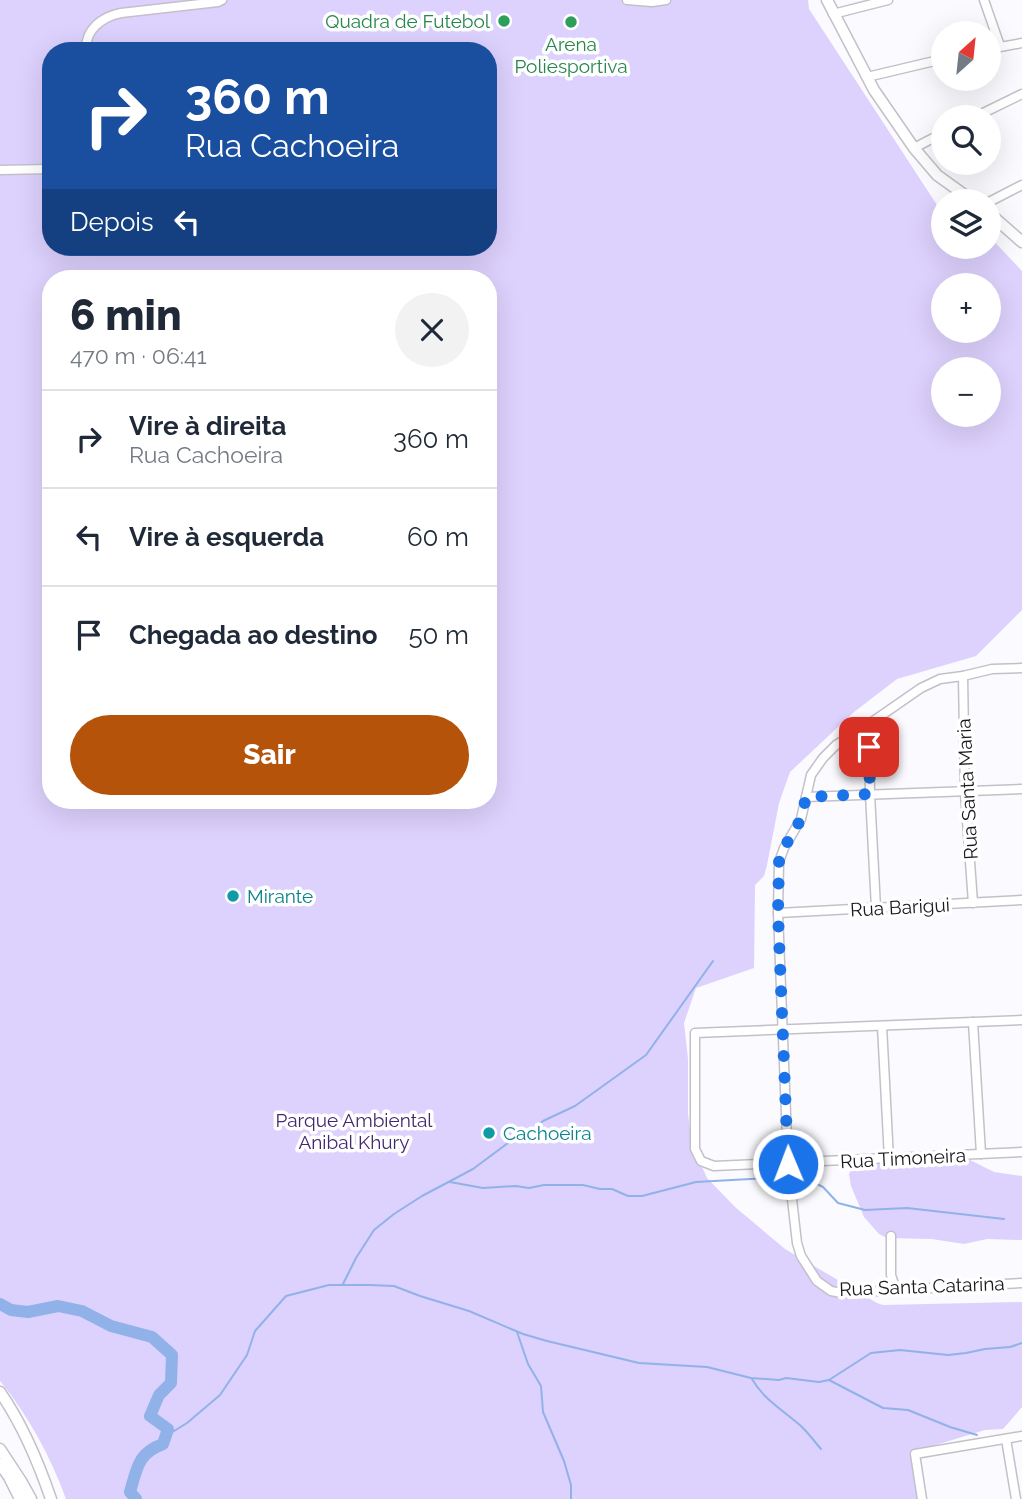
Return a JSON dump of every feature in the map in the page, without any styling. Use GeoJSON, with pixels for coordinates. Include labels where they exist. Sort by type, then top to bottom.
{"type":"FeatureCollection","features":[{"type":"Feature","properties":{"kind":"main road"},"geometry":{"type":"LineString","coordinates":[[827,0],[874,90],[914,148],[937,175],[956,189]]}},
{"type":"Feature","properties":{"kind":"main road"},"geometry":{"type":"LineString","coordinates":[[1001,224],[1022,242]]}},
{"type":"Feature","properties":{"kind":"main road"},"geometry":{"type":"LineString","coordinates":[[0,1392],[40,1466],[51,1499]]}},
{"type":"Feature","properties":{"kind":"main road"},"geometry":{"type":"LineString","coordinates":[[0,1449],[31,1499]]}},
{"type":"Feature","properties":{"kind":"main road"},"geometry":{"type":"LineString","coordinates":[[0,1464],[20,1499]]}},
{"type":"Feature","properties":{"kind":"street"},"geometry":{"type":"LineString","coordinates":[[85,42],[90,32],[109,16],[222,0]]}},
{"type":"Feature","properties":{"kind":"street"},"geometry":{"type":"LineString","coordinates":[[627,0],[666,0]]}},
{"type":"Feature","properties":{"kind":"street"},"geometry":{"type":"LineString","coordinates":[[834,14],[888,0]]}},
{"type":"Feature","properties":{"kind":"street"},"geometry":{"type":"LineString","coordinates":[[984,0],[991,21]]}},
{"type":"Feature","properties":{"kind":"street"},"geometry":{"type":"LineString","coordinates":[[1001,46],[1022,43]]}},
{"type":"Feature","properties":{"kind":"street"},"geometry":{"type":"LineString","coordinates":[[867,77],[931,62]]}},
{"type":"Feature","properties":{"kind":"street"},"geometry":{"type":"LineString","coordinates":[[1000,105],[1022,94]]}},
{"type":"Feature","properties":{"kind":"street"},"geometry":{"type":"LineString","coordinates":[[914,148],[931,139]]}},
{"type":"Feature","properties":{"kind":"street"},"geometry":{"type":"LineString","coordinates":[[0,170],[42,169]]}},
{"type":"Feature","properties":{"kind":"street"},"geometry":{"type":"LineString","coordinates":[[1001,196],[1022,185]]}},
{"type":"Feature","properties":{"kind":"street","name":"Rua Santa Catarina"},"geometry":{"type":"LineString","coordinates":[[1022,668],[992,669],[940,679],[920,688],[836,745],[822,758],[811,775],[801,819],[779,862],[778,913],[788,1164],[797,1243],[801,1256],[817,1281],[831,1291],[842,1293],[1022,1283]]}},
{"type":"Feature","properties":{"kind":"street","name":"Rua Santa Maria"},"geometry":{"type":"LineString","coordinates":[[963,676],[965,793],[973,902]]}},
{"type":"Feature","properties":{"kind":"street"},"geometry":{"type":"LineString","coordinates":[[869,724],[876,908]]}},
{"type":"Feature","properties":{"kind":"street"},"geometry":{"type":"LineString","coordinates":[[806,797],[1022,789]]}},
{"type":"Feature","properties":{"kind":"street","name":"Rua Barigui"},"geometry":{"type":"LineString","coordinates":[[778,913],[1022,900]]}},
{"type":"Feature","properties":{"kind":"street"},"geometry":{"type":"LineString","coordinates":[[784,1030],[1022,1020]]}},
{"type":"Feature","properties":{"kind":"street"},"geometry":{"type":"LineString","coordinates":[[973,1022],[981,1154]]}},
{"type":"Feature","properties":{"kind":"street"},"geometry":{"type":"LineString","coordinates":[[882,1026],[889,1159]]}},
{"type":"Feature","properties":{"kind":"street","name":"Rua Timoneira"},"geometry":{"type":"LineString","coordinates":[[784,1030],[695,1033],[695,1149],[701,1161],[714,1166],[788,1164],[1022,1152]]}},
{"type":"Feature","properties":{"kind":"street"},"geometry":{"type":"LineString","coordinates":[[891,1236],[891,1275],[896,1290]]}},
{"type":"Feature","properties":{"kind":"street"},"geometry":{"type":"LineString","coordinates":[[922,1499],[915,1454],[1022,1436]]}},
{"type":"Feature","properties":{"kind":"street"},"geometry":{"type":"LineString","coordinates":[[1006,1439],[1017,1499]]}},
{"type":"Feature","properties":{"kind":"green space","name":"Parque Ambiental Anibal Khury"},"geometry":{"type":"Polygon","coordinates":[[[0,0],[808,0],[809,9],[931,196],[931,259],[1001,259],[1001,249],[1022,271],[1022,610],[976,656],[897,679],[854,712],[790,772],[779,803],[764,876],[755,885],[754,968],[696,988],[684,1023],[690,1129],[707,1178],[735,1207],[785,1249],[877,1303],[1022,1302],[1022,1407],[1003,1429],[985,1430],[922,1451],[917,1458],[919,1499],[66,1499],[38,1437],[0,1381],[0,0]]]}},
{"type":"Feature","properties":{"kind":"green space"},"geometry":{"type":"Polygon","coordinates":[[[962,1156],[994,1172],[1022,1176],[1022,1240],[987,1239],[964,1244],[932,1239],[887,1238],[879,1234],[864,1217],[851,1186],[849,1174],[854,1163],[962,1156]]]}},
{"type":"Feature","properties":{"kind":"waterway"},"geometry":{"type":"LineString","coordinates":[[343,1284],[374,1230],[394,1214],[473,1169],[543,1121],[575,1106],[646,1055],[713,961]]}},
{"type":"Feature","properties":{"kind":"waterway"},"geometry":{"type":"LineString","coordinates":[[450,1182],[483,1188],[583,1185],[612,1189],[628,1196],[642,1196],[696,1182],[788,1177]]}},
{"type":"Feature","properties":{"kind":"waterway"},"geometry":{"type":"LineString","coordinates":[[793,1177],[809,1180],[823,1187],[838,1203],[865,1210],[907,1208],[1004,1219]]}},
{"type":"Feature","properties":{"kind":"waterway"},"geometry":{"type":"LineString","coordinates":[[166,1436],[187,1423],[220,1395],[247,1355],[255,1331],[286,1296],[329,1285],[394,1286],[547,1341],[639,1363],[707,1367],[751,1378],[819,1382],[829,1380],[871,1353],[900,1350],[948,1355],[1022,1343]]}},
{"type":"Feature","properties":{"kind":"waterway"},"geometry":{"type":"LineString","coordinates":[[0,1304],[11,1310],[28,1312],[58,1306],[82,1311],[111,1326],[152,1337],[172,1355],[171,1383],[159,1395],[150,1416],[168,1429],[163,1444],[148,1452],[140,1462],[130,1492],[136,1499]]}},
{"type":"Feature","properties":{"kind":"waterway"},"geometry":{"type":"LineString","coordinates":[[517,1332],[528,1364],[541,1386],[543,1412],[564,1461],[571,1485],[571,1499]]}},
{"type":"Feature","properties":{"kind":"waterway"},"geometry":{"type":"LineString","coordinates":[[752,1379],[762,1393],[802,1427],[821,1449]]}},
{"type":"Feature","properties":{"kind":"waterway"},"geometry":{"type":"LineString","coordinates":[[829,1380],[883,1408],[908,1410],[977,1435]]}},
{"type":"Feature","properties":{"kind":"place","name":"Quadra de Futebol"},"geometry":{"type":"Point","coordinates":[504,21]}},
{"type":"Feature","properties":{"kind":"place","name":"Arena Poliesportiva"},"geometry":{"type":"Point","coordinates":[571,22]}},
{"type":"Feature","properties":{"kind":"place","name":"Mirante"},"geometry":{"type":"Point","coordinates":[233,896]}},
{"type":"Feature","properties":{"kind":"place","name":"Cachoeira"},"geometry":{"type":"Point","coordinates":[489,1133]}},
{"type":"Feature","properties":{"kind":"route"},"geometry":{"type":"LineString","coordinates":[[788,1164],[778,913],[779,862],[801,819],[806,797],[870,794],[869,747]]}}]}
